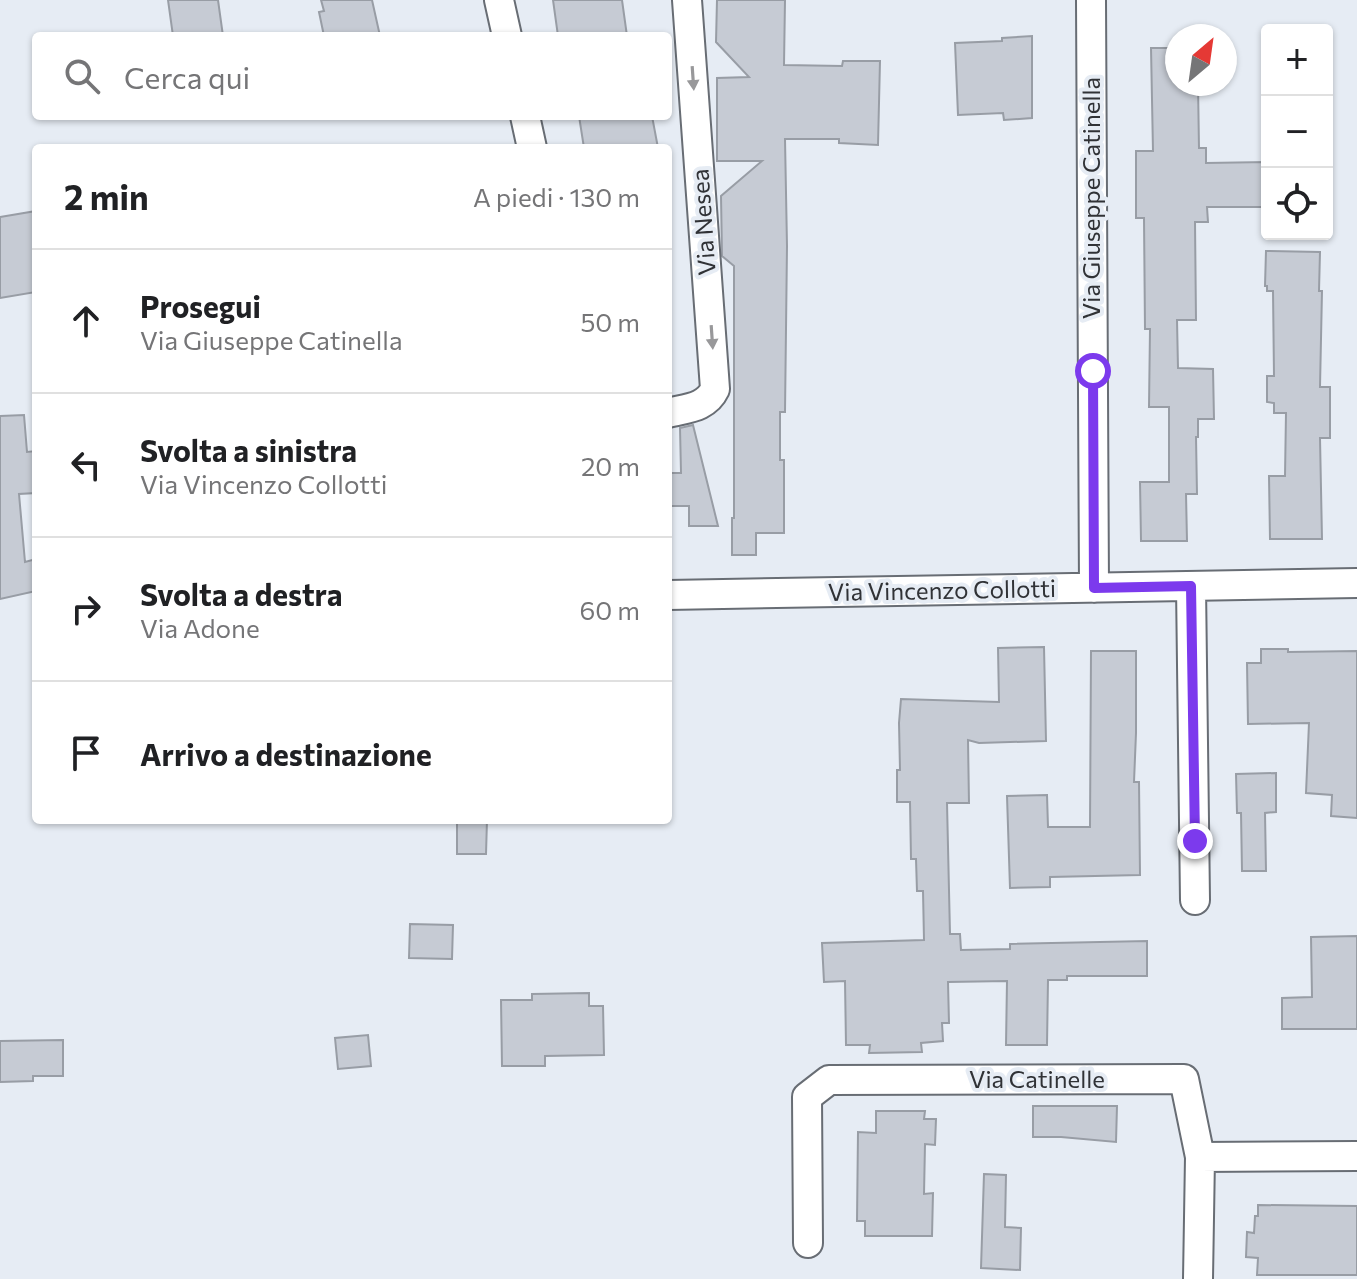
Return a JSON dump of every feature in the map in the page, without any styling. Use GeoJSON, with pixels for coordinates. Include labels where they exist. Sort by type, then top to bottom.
{"type":"FeatureCollection","features":[{"type":"Feature","properties":{"kind":"street"},"geometry":{"type":"LineString","coordinates":[[499,0],[506,32]]}},
{"type":"Feature","properties":{"kind":"street","name":"Via Nesea"},"geometry":{"type":"LineString","coordinates":[[672,412],[702,404],[710,399],[715,389],[687,0]]}},
{"type":"Feature","properties":{"kind":"street","name":"Via Giuseppe Catinella"},"geometry":{"type":"LineString","coordinates":[[1091,0],[1094,588]]}},
{"type":"Feature","properties":{"kind":"street"},"geometry":{"type":"LineString","coordinates":[[526,120],[531,144]]}},
{"type":"Feature","properties":{"kind":"street","name":"Via Vincenzo Collotti"},"geometry":{"type":"LineString","coordinates":[[672,596],[1357,583]]}},
{"type":"Feature","properties":{"kind":"street"},"geometry":{"type":"LineString","coordinates":[[1191,586],[1195,900]]}},
{"type":"Feature","properties":{"kind":"street","name":"Via Catinelle"},"geometry":{"type":"LineString","coordinates":[[808,1243],[807,1097],[829,1080],[1184,1079],[1200,1157]]}},
{"type":"Feature","properties":{"kind":"street"},"geometry":{"type":"LineString","coordinates":[[1198,1279],[1200,1157],[1357,1156]]}},
{"type":"Feature","properties":{"kind":"building"},"geometry":{"type":"Polygon","coordinates":[[[168,0],[218,0],[222,32],[172,32],[168,0]]]}},
{"type":"Feature","properties":{"kind":"building"},"geometry":{"type":"Polygon","coordinates":[[[321,0],[372,0],[379,32],[323,32],[319,12],[324,11],[321,0]]]}},
{"type":"Feature","properties":{"kind":"building"},"geometry":{"type":"Polygon","coordinates":[[[553,0],[622,0],[626,32],[557,32],[553,0]]]}},
{"type":"Feature","properties":{"kind":"building"},"geometry":{"type":"Polygon","coordinates":[[[717,0],[785,0],[784,65],[842,66],[843,61],[880,61],[878,145],[839,143],[839,139],[785,139],[785,412],[780,412],[780,460],[784,460],[784,533],[756,533],[756,555],[732,555],[734,266],[722,256],[721,196],[762,161],[717,161],[717,78],[749,77],[716,42],[717,0]]]}},
{"type":"Feature","properties":{"kind":"building"},"geometry":{"type":"Polygon","coordinates":[[[1032,36],[1032,118],[1004,120],[1003,113],[958,115],[955,43],[1032,36]]]}},
{"type":"Feature","properties":{"kind":"building"},"geometry":{"type":"Polygon","coordinates":[[[1151,48],[1165,48],[1165,96],[1198,96],[1199,148],[1206,148],[1206,163],[1261,162],[1261,207],[1207,207],[1208,222],[1195,222],[1196,320],[1177,320],[1178,368],[1213,369],[1214,419],[1198,419],[1197,494],[1186,494],[1187,541],[1141,541],[1140,482],[1169,482],[1169,407],[1149,407],[1150,329],[1145,329],[1144,218],[1136,218],[1136,151],[1153,151],[1151,48]]]}},
{"type":"Feature","properties":{"kind":"building"},"geometry":{"type":"Polygon","coordinates":[[[580,120],[653,120],[657,144],[583,144],[580,120]]]}},
{"type":"Feature","properties":{"kind":"building"},"geometry":{"type":"Polygon","coordinates":[[[32,212],[32,293],[0,298],[0,217],[32,212]]]}},
{"type":"Feature","properties":{"kind":"building"},"geometry":{"type":"Polygon","coordinates":[[[1266,251],[1320,252],[1320,387],[1330,387],[1330,438],[1320,438],[1322,539],[1270,539],[1269,476],[1285,476],[1286,413],[1274,413],[1274,403],[1267,402],[1267,376],[1274,376],[1273,291],[1267,291],[1265,286],[1266,251]]]}},
{"type":"Feature","properties":{"kind":"building"},"geometry":{"type":"Polygon","coordinates":[[[24,415],[27,452],[32,451],[32,493],[19,494],[25,562],[32,560],[32,592],[0,599],[0,416],[24,415]]]}},
{"type":"Feature","properties":{"kind":"building"},"geometry":{"type":"Polygon","coordinates":[[[693,425],[718,526],[689,526],[689,506],[672,506],[672,473],[681,473],[680,428],[693,425]]]}},
{"type":"Feature","properties":{"kind":"building"},"geometry":{"type":"Polygon","coordinates":[[[1044,647],[1046,741],[979,743],[968,740],[969,803],[947,803],[950,934],[960,934],[961,950],[1010,949],[1010,944],[1147,941],[1147,976],[1067,976],[1067,980],[1048,980],[1047,1045],[1006,1045],[1007,981],[948,982],[949,1023],[942,1023],[943,1041],[921,1043],[922,1052],[869,1053],[870,1045],[846,1045],[845,981],[824,982],[822,943],[924,940],[923,891],[917,891],[916,859],[911,859],[910,802],[897,802],[901,699],[999,702],[998,648],[1044,647]]]}},
{"type":"Feature","properties":{"kind":"building"},"geometry":{"type":"Polygon","coordinates":[[[1261,649],[1288,649],[1288,652],[1357,651],[1357,818],[1331,816],[1332,795],[1306,793],[1309,723],[1248,724],[1247,663],[1261,663],[1261,649]]]}},
{"type":"Feature","properties":{"kind":"building"},"geometry":{"type":"Polygon","coordinates":[[[1091,651],[1136,651],[1134,782],[1139,782],[1140,875],[1050,877],[1050,887],[1010,888],[1007,796],[1047,795],[1048,827],[1090,827],[1091,651]]]}},
{"type":"Feature","properties":{"kind":"building"},"geometry":{"type":"Polygon","coordinates":[[[1276,773],[1276,812],[1265,813],[1266,871],[1242,871],[1241,813],[1237,813],[1236,774],[1276,773]]]}},
{"type":"Feature","properties":{"kind":"building"},"geometry":{"type":"Polygon","coordinates":[[[457,824],[487,824],[486,854],[457,854],[457,824]]]}},
{"type":"Feature","properties":{"kind":"building"},"geometry":{"type":"Polygon","coordinates":[[[410,924],[453,925],[452,959],[409,958],[410,924]]]}},
{"type":"Feature","properties":{"kind":"building"},"geometry":{"type":"Polygon","coordinates":[[[1357,936],[1357,1029],[1282,1029],[1282,998],[1312,997],[1311,937],[1357,936]]]}},
{"type":"Feature","properties":{"kind":"building"},"geometry":{"type":"Polygon","coordinates":[[[589,993],[589,1006],[603,1006],[604,1055],[545,1056],[545,1066],[502,1066],[501,1000],[532,1000],[532,994],[589,993]]]}},
{"type":"Feature","properties":{"kind":"building"},"geometry":{"type":"Polygon","coordinates":[[[368,1035],[371,1066],[338,1069],[335,1038],[368,1035]]]}},
{"type":"Feature","properties":{"kind":"building"},"geometry":{"type":"Polygon","coordinates":[[[63,1040],[63,1076],[33,1076],[33,1081],[0,1082],[0,1041],[63,1040]]]}},
{"type":"Feature","properties":{"kind":"building"},"geometry":{"type":"Polygon","coordinates":[[[1033,1106],[1117,1106],[1116,1142],[1033,1137],[1033,1106]]]}},
{"type":"Feature","properties":{"kind":"building"},"geometry":{"type":"Polygon","coordinates":[[[876,1111],[925,1111],[924,1119],[936,1119],[935,1145],[925,1144],[924,1194],[933,1193],[932,1236],[865,1236],[865,1221],[857,1221],[858,1132],[876,1133],[876,1111]]]}},
{"type":"Feature","properties":{"kind":"building"},"geometry":{"type":"Polygon","coordinates":[[[984,1174],[1006,1175],[1005,1227],[1021,1228],[1020,1270],[981,1268],[984,1174]]]}},
{"type":"Feature","properties":{"kind":"building"},"geometry":{"type":"Polygon","coordinates":[[[1258,1205],[1357,1206],[1357,1275],[1257,1275],[1258,1258],[1246,1257],[1247,1232],[1254,1233],[1258,1205]]]}},
{"type":"Feature","properties":{"kind":"route"},"geometry":{"type":"LineString","coordinates":[[1093,371],[1094,588],[1191,586],[1195,841]]}}]}
